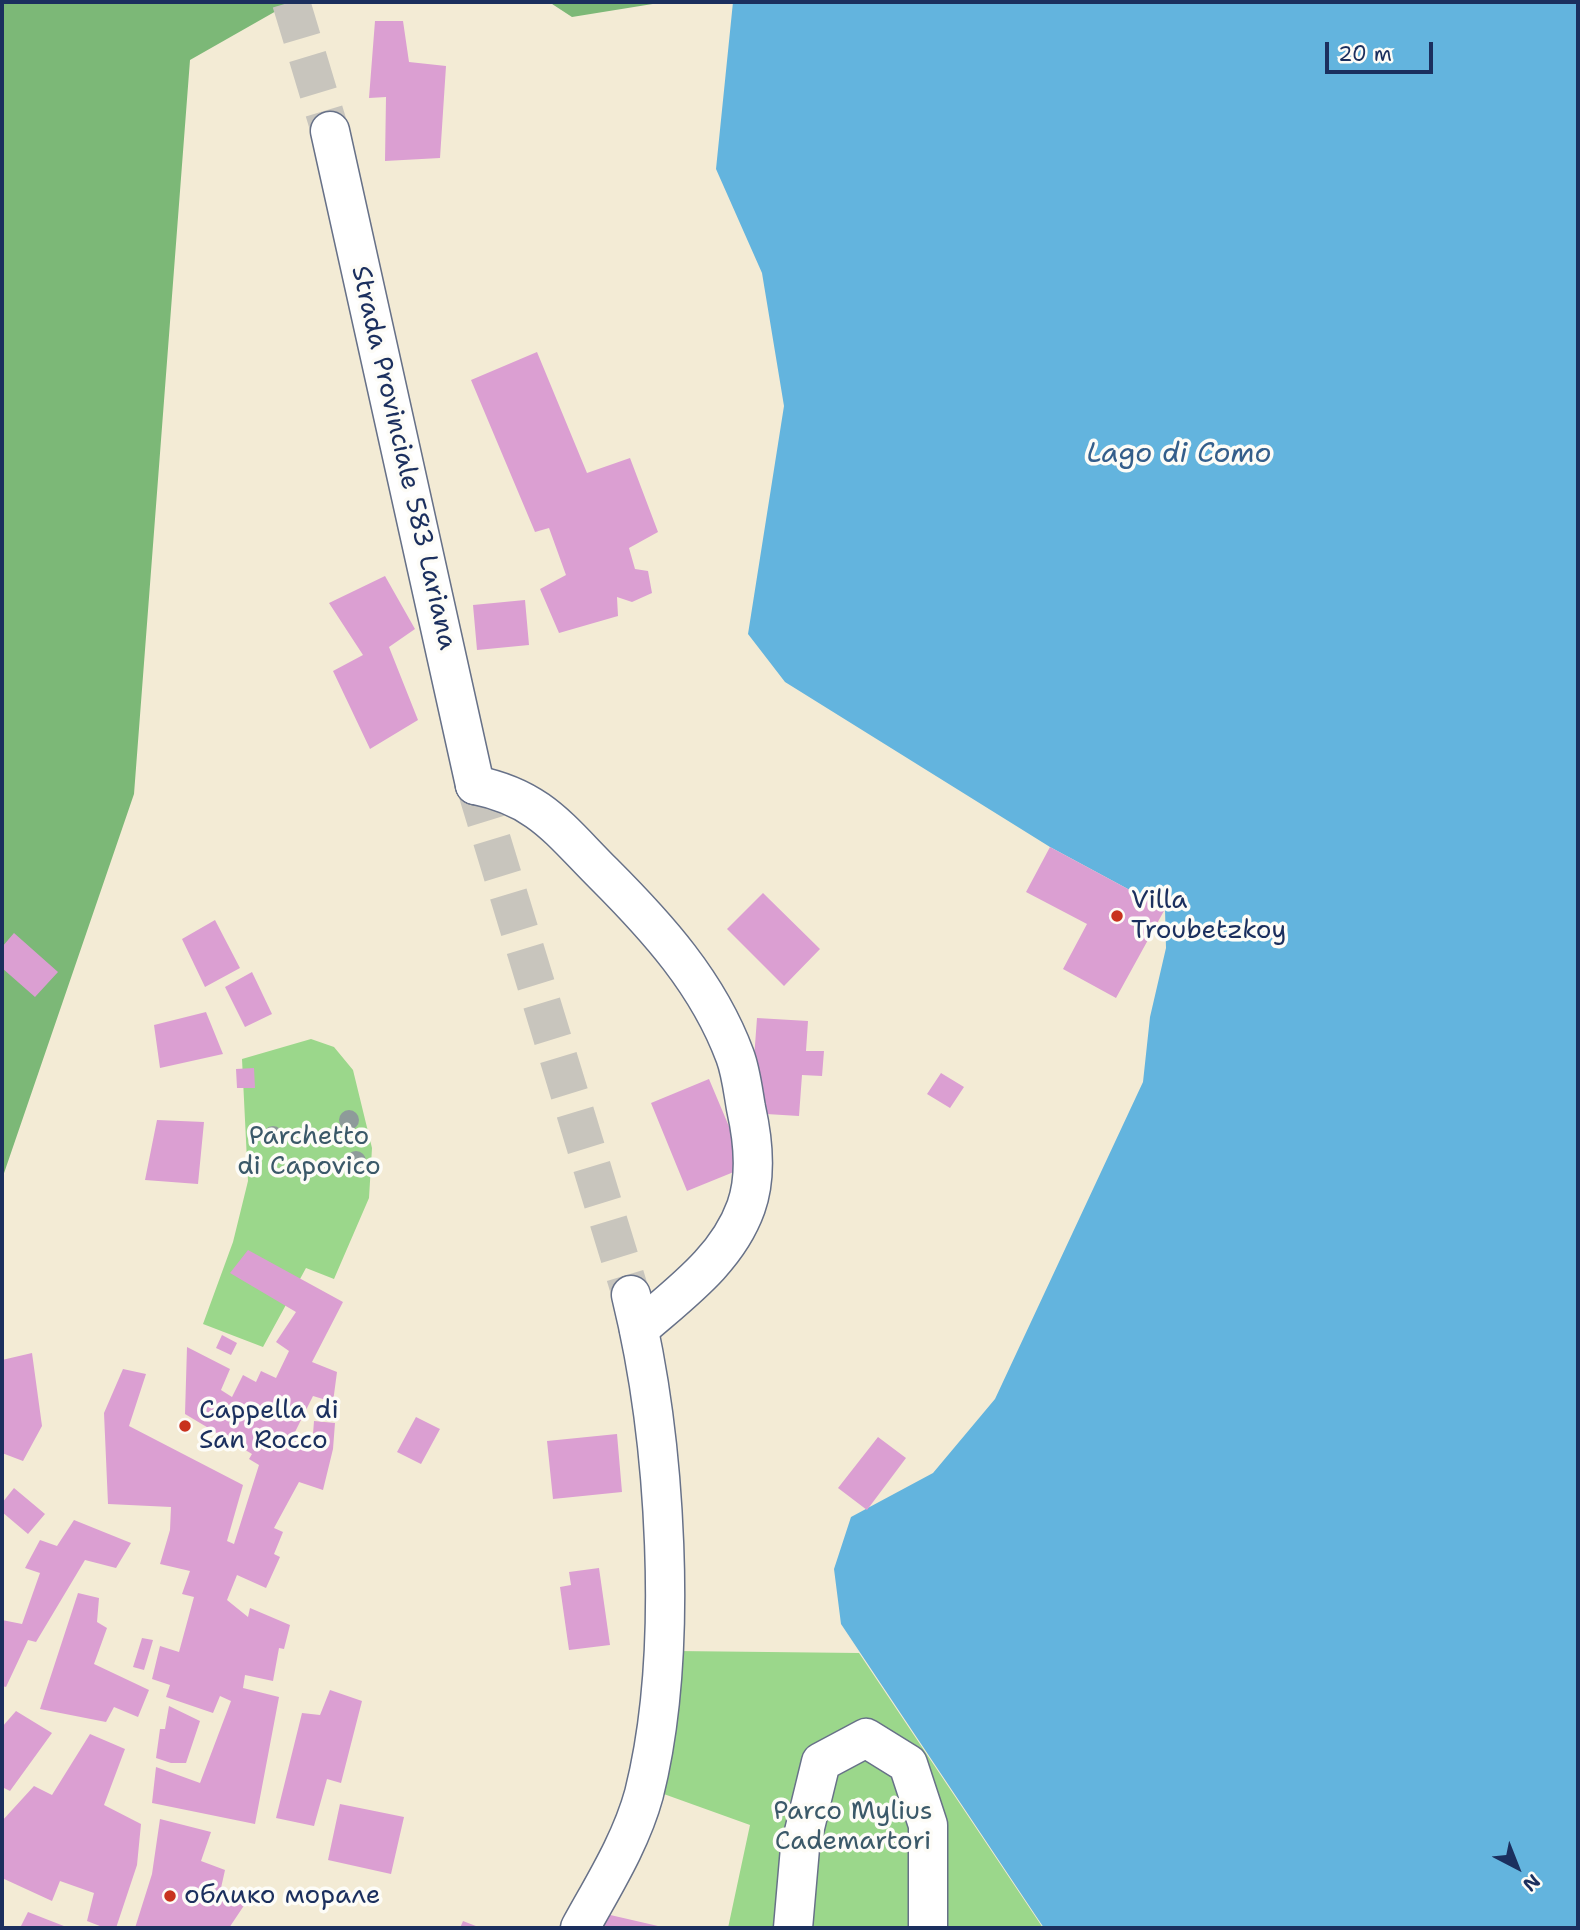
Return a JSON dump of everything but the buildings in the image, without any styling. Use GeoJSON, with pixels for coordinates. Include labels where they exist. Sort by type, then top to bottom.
{"type":"FeatureCollection","features":[{"type":"Feature","properties":{"kind":"main road","name":"Strada Provinciale 583 Lariana"},"geometry":{"type":"LineString","coordinates":[[330,131],[475,785],[509,792],[542,812],[657,927],[713,1005],[736,1058],[753,1140],[747,1206],[729,1244],[689,1287],[635,1312],[656,1444],[660,1496],[664,1586],[659,1713],[643,1796],[621,1852],[580,1928]]}},
{"type":"Feature","properties":{"kind":"main road"},"geometry":{"type":"LineString","coordinates":[[793,1928],[800,1848],[821,1762],[866,1738],[908,1764],[928,1825],[928,1928]]}},
{"type":"Feature","properties":{"kind":"green space"},"geometry":{"type":"Polygon","coordinates":[[[2,2],[292,2],[190,60],[134,794],[2,1179],[2,2]]]}},
{"type":"Feature","properties":{"kind":"green space"},"geometry":{"type":"Polygon","coordinates":[[[549,2],[665,2],[572,17],[549,2]]]}},
{"type":"Feature","properties":{"kind":"green space","name":"Parchetto di Capovico"},"geometry":{"type":"Polygon","coordinates":[[[311,1039],[334,1047],[353,1070],[372,1148],[369,1198],[334,1279],[306,1268],[263,1347],[203,1324],[233,1242],[248,1181],[242,1059],[311,1039]]]}},
{"type":"Feature","properties":{"kind":"green space","name":"Parco Mylius Cademartori"},"geometry":{"type":"Polygon","coordinates":[[[676,1651],[859,1653],[1043,1928],[728,1928],[750,1825],[661,1793],[676,1651]]]}},
{"type":"Feature","properties":{"kind":"water","name":"Lago di Como"},"geometry":{"type":"Polygon","coordinates":[[[733,2],[1578,2],[1578,1928],[1044,1928],[841,1624],[834,1569],[851,1517],[933,1473],[995,1399],[1143,1082],[1150,1017],[1166,948],[1165,909],[1050,847],[785,682],[748,634],[784,406],[762,273],[716,169],[733,2]]]}},
{"type":"Feature","properties":{"kind":"tunnel"},"geometry":{"type":"LineString","coordinates":[[291,2],[330,131]]}},
{"type":"Feature","properties":{"kind":"tunnel"},"geometry":{"type":"LineString","coordinates":[[475,785],[631,1295]]}},
{"type":"Feature","properties":{"kind":"place","name":"Villa Troubetzkoy"},"geometry":{"type":"Point","coordinates":[1117,916]}},
{"type":"Feature","properties":{"kind":"place","name":"Cappella di San Rocco"},"geometry":{"type":"Point","coordinates":[185,1426]}},
{"type":"Feature","properties":{"kind":"place","name":"облико морале"},"geometry":{"type":"Point","coordinates":[170,1896]}}]}
